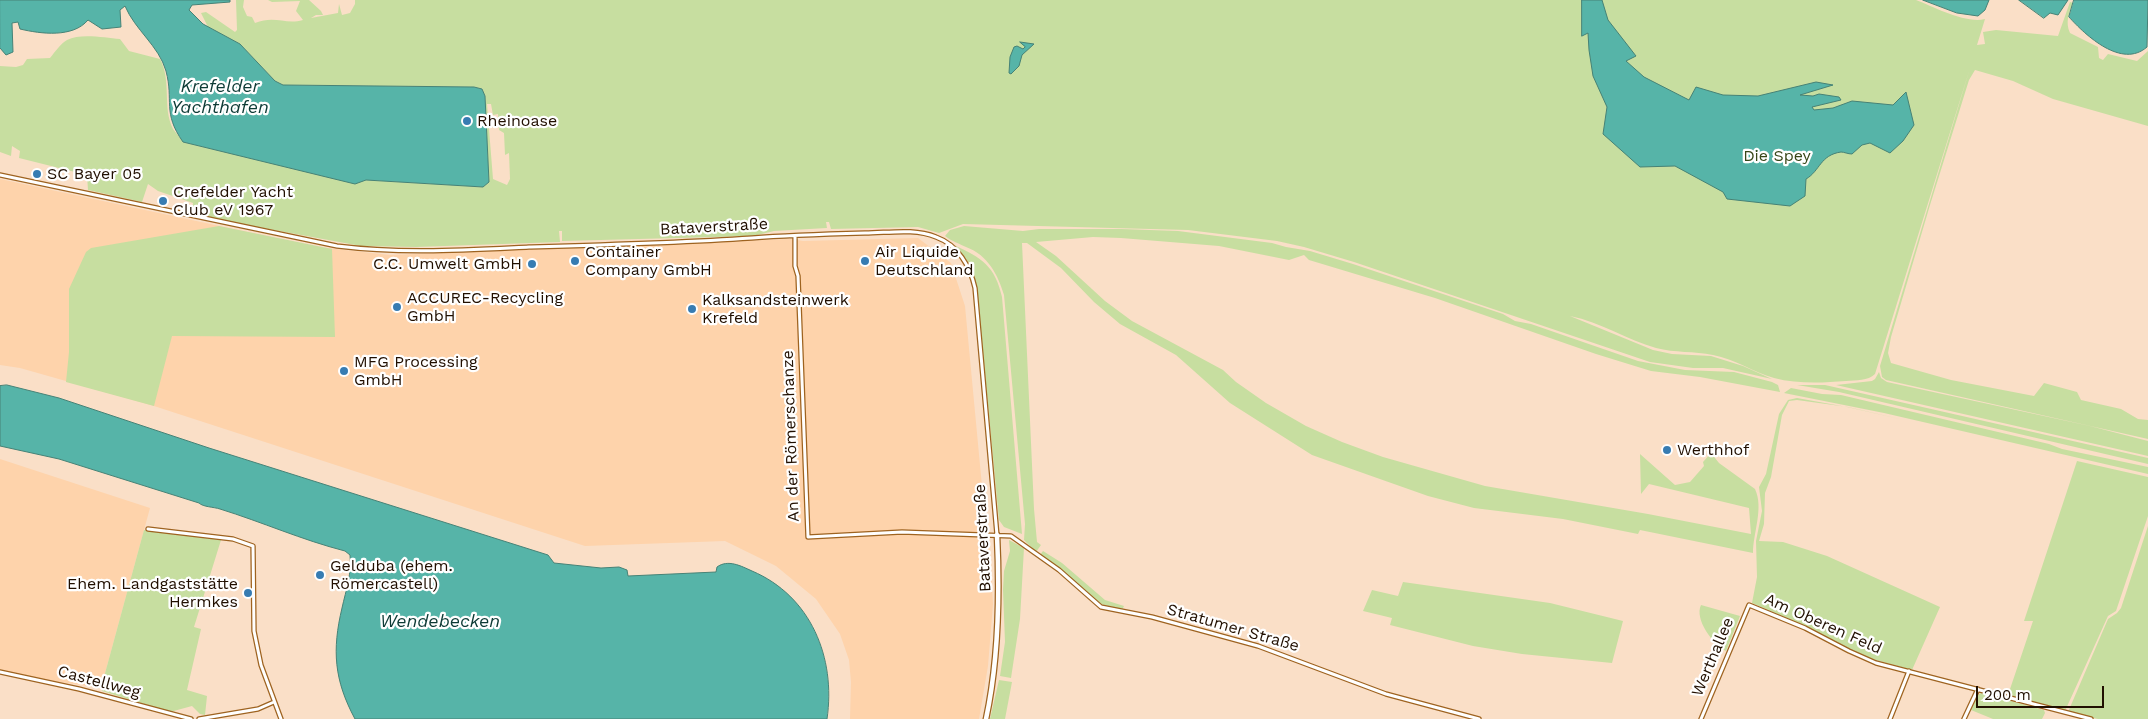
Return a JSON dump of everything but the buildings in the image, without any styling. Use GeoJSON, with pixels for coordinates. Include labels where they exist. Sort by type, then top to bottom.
{"type":"FeatureCollection","features":[{"type":"Feature","properties":{"kind":"street","name":"Bataverstraße"},"geometry":{"type":"LineString","coordinates":[[0,175],[337,246],[383,251],[795,236],[921,233],[937,237],[962,257],[973,278],[975,288],[1000,582],[996,662],[986,719]]}},
{"type":"Feature","properties":{"kind":"street","name":"An der Römerschanze"},"geometry":{"type":"LineString","coordinates":[[795,236],[808,537],[902,532],[997,535]]}},
{"type":"Feature","properties":{"kind":"street"},"geometry":{"type":"LineString","coordinates":[[148,529],[233,539],[253,546],[254,631],[261,665],[281,719]]}},
{"type":"Feature","properties":{"kind":"street","name":"Stratumer Straße"},"geometry":{"type":"LineString","coordinates":[[997,535],[1016,538],[1030,551],[1071,579],[1101,607],[1152,617],[1258,646],[1386,694],[1431,708],[1479,719]]}},
{"type":"Feature","properties":{"kind":"street","name":"Am Oberen Feld"},"geometry":{"type":"LineString","coordinates":[[1749,605],[1805,628],[1864,658],[1909,672],[2091,719]]}},
{"type":"Feature","properties":{"kind":"street","name":"Werthallee"},"geometry":{"type":"LineString","coordinates":[[1701,719],[1749,605]]}},
{"type":"Feature","properties":{"kind":"street","name":"Castellweg"},"geometry":{"type":"LineString","coordinates":[[0,672],[79,689],[190,719]]}},
{"type":"Feature","properties":{"kind":"street"},"geometry":{"type":"LineString","coordinates":[[1890,719],[1909,672]]}},
{"type":"Feature","properties":{"kind":"street"},"geometry":{"type":"LineString","coordinates":[[1964,719],[1978,689]]}},
{"type":"Feature","properties":{"kind":"street"},"geometry":{"type":"LineString","coordinates":[[200,719],[258,709],[274,702]]}},
{"type":"Feature","properties":{"kind":"shaded area"},"geometry":{"type":"Polygon","coordinates":[[[0,179],[318,247],[390,255],[791,239],[803,241],[918,238],[951,263],[965,306],[985,518],[990,552],[993,604],[988,666],[979,719],[850,719],[851,682],[849,660],[840,634],[816,599],[776,566],[725,541],[585,546],[154,406],[20,368],[0,365],[0,179]]]}},
{"type":"Feature","properties":{"kind":"shaded area"},"geometry":{"type":"Polygon","coordinates":[[[0,459],[150,508],[101,688],[0,673],[0,459]]]}},
{"type":"Feature","properties":{"kind":"green space","name":"Die Spey"},"geometry":{"type":"Polygon","coordinates":[[[236,0],[244,0],[243,7],[247,16],[252,17],[255,23],[268,20],[303,20],[296,11],[300,1],[272,2],[268,0],[309,0],[323,15],[316,15],[311,18],[338,13],[339,4],[342,15],[350,13],[355,0],[1916,0],[1960,17],[1977,20],[1985,19],[1977,45],[1985,44],[1983,32],[1996,30],[2058,36],[2070,2],[2073,3],[2068,21],[2070,33],[2098,47],[2099,58],[2103,60],[2108,54],[2137,61],[2148,51],[2148,126],[2053,99],[2013,81],[1975,70],[1969,80],[1930,205],[1888,353],[1891,363],[1951,380],[2034,396],[2044,383],[2077,392],[2081,400],[2121,409],[2138,419],[2148,420],[2148,439],[1886,380],[1882,377],[1880,366],[1970,68],[1875,374],[1862,380],[1810,382],[1774,378],[1729,359],[1713,355],[1656,348],[1592,322],[1570,316],[1653,350],[1672,354],[1711,356],[1743,366],[1772,379],[1723,368],[1693,368],[1650,362],[1354,262],[1277,241],[1188,230],[963,224],[939,233],[918,227],[831,229],[829,222],[826,222],[827,228],[774,231],[753,236],[562,241],[562,231],[559,231],[560,242],[416,247],[361,246],[192,215],[193,203],[158,191],[148,184],[142,202],[88,190],[87,175],[19,158],[20,151],[12,146],[11,156],[0,152],[0,66],[16,67],[23,65],[27,59],[50,58],[60,45],[67,40],[93,36],[120,39],[129,51],[160,59],[166,77],[170,121],[173,129],[183,142],[355,183],[366,180],[483,187],[489,182],[485,96],[482,89],[474,87],[283,85],[275,81],[240,44],[208,27],[201,13],[206,12],[235,32],[237,30],[236,0]],[[487,104],[493,179],[507,185],[510,179],[509,153],[505,155],[504,133],[499,130],[498,114],[493,115],[491,104],[487,104]]]}},
{"type":"Feature","properties":{"kind":"green space"},"geometry":{"type":"Polygon","coordinates":[[[219,226],[332,249],[335,337],[172,336],[154,406],[66,382],[69,352],[69,289],[86,252],[91,248],[219,226]]]}},
{"type":"Feature","properties":{"kind":"green space"},"geometry":{"type":"Polygon","coordinates":[[[964,226],[1023,231],[1039,229],[1121,229],[1178,231],[1272,243],[1310,251],[1353,264],[1503,314],[1515,321],[1531,324],[1638,361],[1685,370],[1734,372],[1772,382],[1778,385],[1780,392],[1700,377],[1651,371],[1596,354],[1435,298],[1309,260],[1304,255],[1289,260],[1219,246],[1121,238],[1093,237],[1036,242],[1056,256],[1105,301],[1132,321],[1223,370],[1236,382],[1266,403],[1306,426],[1383,457],[1485,486],[1751,534],[1749,508],[1649,484],[1641,494],[1640,454],[1675,485],[1690,482],[1704,466],[1703,462],[1711,453],[1719,463],[1755,489],[1758,512],[1753,553],[1640,530],[1638,534],[1563,519],[1474,508],[1428,496],[1312,455],[1230,403],[1176,355],[1120,324],[1094,302],[1061,268],[1027,243],[1022,243],[1034,509],[1037,542],[1041,545],[1036,552],[1024,540],[1025,524],[1004,295],[999,280],[986,260],[974,251],[945,236],[950,230],[964,226]]]}},
{"type":"Feature","properties":{"kind":"green space"},"geometry":{"type":"Polygon","coordinates":[[[954,245],[986,264],[999,286],[1002,297],[1022,534],[1004,527],[999,520],[977,290],[970,264],[954,245]]]}},
{"type":"Feature","properties":{"kind":"green space"},"geometry":{"type":"Polygon","coordinates":[[[1879,372],[1881,378],[1887,382],[2090,426],[2148,441],[2148,456],[1836,385],[1872,381],[1879,372]]]}},
{"type":"Feature","properties":{"kind":"green space"},"geometry":{"type":"Polygon","coordinates":[[[1797,385],[1825,385],[2148,458],[2148,464],[1839,392],[1797,385]]]}},
{"type":"Feature","properties":{"kind":"green space"},"geometry":{"type":"Polygon","coordinates":[[[1791,388],[1822,394],[1841,395],[2049,444],[2062,449],[2148,467],[2148,474],[1884,413],[1784,393],[1791,388]]]}},
{"type":"Feature","properties":{"kind":"green space"},"geometry":{"type":"Polygon","coordinates":[[[1797,398],[1844,406],[1797,400],[1789,401],[1782,415],[1771,477],[1765,493],[1764,524],[1759,541],[1783,542],[1827,556],[1940,607],[1912,670],[1865,657],[1805,626],[1752,603],[1757,577],[1756,541],[1762,511],[1759,487],[1766,474],[1779,414],[1788,400],[1797,398]]]}},
{"type":"Feature","properties":{"kind":"green space"},"geometry":{"type":"Polygon","coordinates":[[[2077,461],[2148,477],[2148,516],[2116,611],[2108,616],[2065,711],[2008,695],[2033,621],[2024,621],[2077,461]]]}},
{"type":"Feature","properties":{"kind":"green space"},"geometry":{"type":"Polygon","coordinates":[[[2148,526],[2148,719],[2098,719],[2068,712],[2108,619],[2121,608],[2148,526]]]}},
{"type":"Feature","properties":{"kind":"green space"},"geometry":{"type":"Polygon","coordinates":[[[144,530],[221,540],[194,627],[201,629],[187,690],[207,696],[205,715],[200,714],[192,706],[170,712],[102,691],[101,688],[144,530]]]}},
{"type":"Feature","properties":{"kind":"green space"},"geometry":{"type":"Polygon","coordinates":[[[1009,540],[1024,548],[1020,619],[1011,678],[1000,676],[1005,642],[1004,571],[1010,551],[1009,540]]]}},
{"type":"Feature","properties":{"kind":"green space"},"geometry":{"type":"Polygon","coordinates":[[[1043,551],[1062,563],[1105,600],[1124,606],[1122,610],[1101,604],[1056,565],[1040,555],[1043,551]]]}},
{"type":"Feature","properties":{"kind":"green space"},"geometry":{"type":"Polygon","coordinates":[[[1403,582],[1550,603],[1623,621],[1612,663],[1522,654],[1473,646],[1390,625],[1392,618],[1363,611],[1372,590],[1398,596],[1403,582]]]}},
{"type":"Feature","properties":{"kind":"green space"},"geometry":{"type":"Polygon","coordinates":[[[1701,605],[1740,616],[1726,651],[1711,638],[1702,624],[1700,617],[1701,605]]]}},
{"type":"Feature","properties":{"kind":"green space"},"geometry":{"type":"Polygon","coordinates":[[[999,680],[1012,682],[1005,719],[990,719],[999,680]]]}},
{"type":"Feature","properties":{"kind":"green space"},"geometry":{"type":"Polygon","coordinates":[[[1981,693],[2044,710],[2045,713],[2042,719],[1993,719],[1971,710],[1978,695],[1981,693]]]}},
{"type":"Feature","properties":{"kind":"water","name":"Krefelder Yachthafen"},"geometry":{"type":"Polygon","coordinates":[[[0,0],[230,0],[230,2],[192,5],[189,10],[203,24],[240,44],[275,81],[283,85],[474,87],[482,89],[485,96],[489,182],[483,187],[366,180],[355,184],[183,142],[177,132],[171,114],[168,81],[163,62],[129,15],[125,6],[120,10],[121,27],[102,29],[88,20],[74,30],[47,33],[20,29],[18,22],[12,23],[13,52],[6,55],[0,48],[0,0]]]}},
{"type":"Feature","properties":{"kind":"water"},"geometry":{"type":"Polygon","coordinates":[[[1582,0],[1602,0],[1608,20],[1636,56],[1626,61],[1644,77],[1689,100],[1696,87],[1723,95],[1758,96],[1816,82],[1833,85],[1800,95],[1813,96],[1819,94],[1839,97],[1841,100],[1812,107],[1814,110],[1833,108],[1852,101],[1893,105],[1906,92],[1914,125],[1903,141],[1890,153],[1870,143],[1862,145],[1852,154],[1841,152],[1829,156],[1806,179],[1805,196],[1790,206],[1727,199],[1723,192],[1675,166],[1640,167],[1603,134],[1607,107],[1593,76],[1588,33],[1582,36],[1582,0]]]}},
{"type":"Feature","properties":{"kind":"water"},"geometry":{"type":"Polygon","coordinates":[[[1923,0],[1989,0],[1985,10],[1978,16],[1957,13],[1923,0]]]}},
{"type":"Feature","properties":{"kind":"water"},"geometry":{"type":"Polygon","coordinates":[[[2019,0],[2068,0],[2058,15],[2050,13],[2044,18],[2019,0]]]}},
{"type":"Feature","properties":{"kind":"water"},"geometry":{"type":"Polygon","coordinates":[[[2074,0],[2148,0],[2147,47],[2137,53],[2127,54],[2116,52],[2095,41],[2069,17],[2074,0]]]}},
{"type":"Feature","properties":{"kind":"water"},"geometry":{"type":"Polygon","coordinates":[[[1020,42],[1034,44],[1022,55],[1019,66],[1011,74],[1009,73],[1010,57],[1014,47],[1017,46],[1023,49],[1025,47],[1020,42]]]}},
{"type":"Feature","properties":{"kind":"water","name":"Wendebecken"},"geometry":{"type":"Polygon","coordinates":[[[7,385],[59,398],[209,448],[548,555],[554,563],[601,568],[619,567],[627,570],[628,576],[716,572],[717,567],[730,563],[743,567],[773,582],[790,596],[804,613],[815,631],[823,652],[827,674],[829,696],[827,719],[355,719],[339,678],[336,651],[339,623],[349,575],[350,555],[345,551],[313,542],[220,509],[59,459],[0,446],[0,386],[7,385]]]}},
{"type":"Feature","properties":{"kind":"place","name":"Rheinoase"},"geometry":{"type":"Point","coordinates":[467,121]}},
{"type":"Feature","properties":{"kind":"place","name":"SC Bayer 05"},"geometry":{"type":"Point","coordinates":[37,174]}},
{"type":"Feature","properties":{"kind":"place","name":"Crefelder Yacht Club eV 1967"},"geometry":{"type":"Point","coordinates":[163,201]}},
{"type":"Feature","properties":{"kind":"place","name":"Container Company GmbH"},"geometry":{"type":"Point","coordinates":[575,261]}},
{"type":"Feature","properties":{"kind":"place","name":"Air Liquide Deutschland"},"geometry":{"type":"Point","coordinates":[865,261]}},
{"type":"Feature","properties":{"kind":"place","name":"C.C. Umwelt GmbH"},"geometry":{"type":"Point","coordinates":[532,264]}},
{"type":"Feature","properties":{"kind":"place","name":"ACCUREC-Recycling GmbH"},"geometry":{"type":"Point","coordinates":[397,307]}},
{"type":"Feature","properties":{"kind":"place","name":"Kalksandsteinwerk Krefeld"},"geometry":{"type":"Point","coordinates":[692,309]}},
{"type":"Feature","properties":{"kind":"place","name":"MFG Processing GmbH"},"geometry":{"type":"Point","coordinates":[344,371]}},
{"type":"Feature","properties":{"kind":"place","name":"Werthhof"},"geometry":{"type":"Point","coordinates":[1667,450]}},
{"type":"Feature","properties":{"kind":"place","name":"Gelduba (ehem. Römercastell)"},"geometry":{"type":"Point","coordinates":[320,575]}},
{"type":"Feature","properties":{"kind":"place","name":"Ehem. Landgaststätte Hermkes"},"geometry":{"type":"Point","coordinates":[248,593]}}]}
